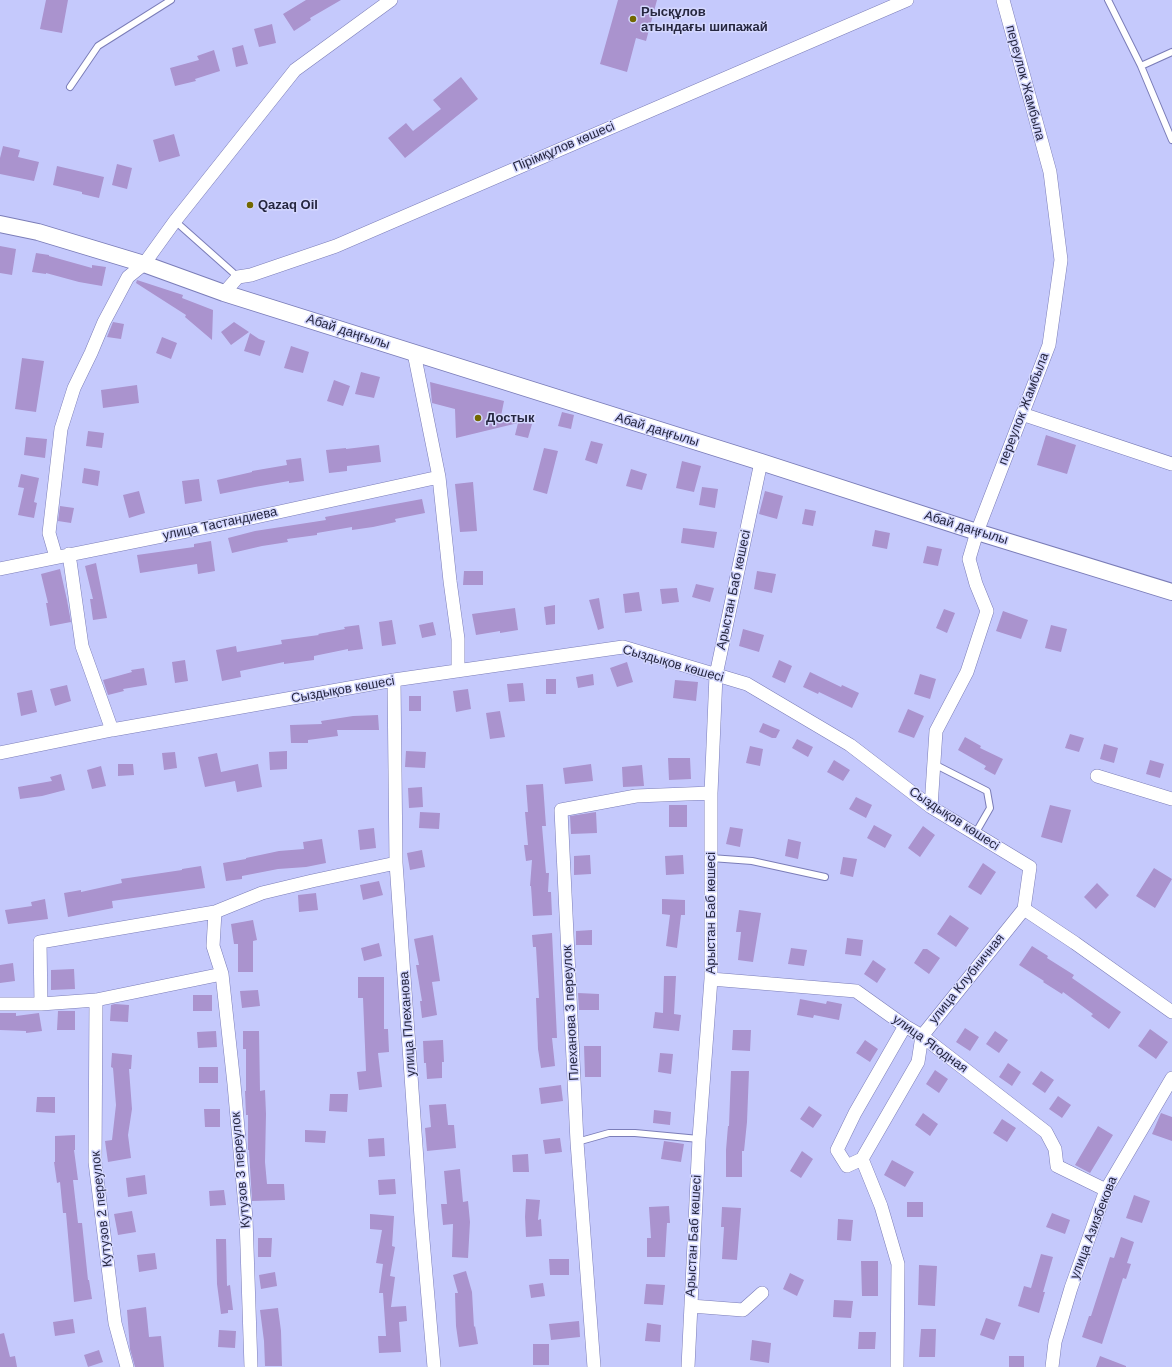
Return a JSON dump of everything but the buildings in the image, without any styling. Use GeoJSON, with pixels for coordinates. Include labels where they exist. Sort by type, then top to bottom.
{"type":"FeatureCollection","features":[{"type":"Feature","properties":{"kind":"street","name":"Пірімқұлов көшесі"},"geometry":{"type":"LineString","coordinates":[[238,277],[251,275],[336,246],[907,0]]}},
{"type":"Feature","properties":{"kind":"street","name":"переулок Жамбыла"},"geometry":{"type":"LineString","coordinates":[[931,807],[936,731],[967,672],[987,611],[976,584],[969,559],[977,532],[1049,345],[1061,260],[1050,172],[1002,0]]}},
{"type":"Feature","properties":{"kind":"street"},"geometry":{"type":"LineString","coordinates":[[112,730],[82,646],[62,556],[48,534],[61,429],[74,388],[104,322],[128,277],[144,264],[175,221],[295,70],[386,2]]}},
{"type":"Feature","properties":{"kind":"street","name":"Абай даңғылы"},"geometry":{"type":"LineString","coordinates":[[0,224],[38,232],[144,264],[224,293],[761,462],[977,532],[1172,592]]}},
{"type":"Feature","properties":{"kind":"street"},"geometry":{"type":"LineString","coordinates":[[224,293],[238,277]]}},
{"type":"Feature","properties":{"kind":"street"},"geometry":{"type":"LineString","coordinates":[[414,353],[439,477],[458,639],[458,671]]}},
{"type":"Feature","properties":{"kind":"street"},"geometry":{"type":"LineString","coordinates":[[1022,414],[1172,464]]}},
{"type":"Feature","properties":{"kind":"street","name":"Арыстан Баб көшесі"},"geometry":{"type":"LineString","coordinates":[[688,1367],[699,1140],[711,979],[711,793],[716,675],[761,462]]}},
{"type":"Feature","properties":{"kind":"street","name":"улица Тастандиева"},"geometry":{"type":"LineString","coordinates":[[0,569],[247,519],[439,477]]}},
{"type":"Feature","properties":{"kind":"street","name":"Сыздықов көшесі"},"geometry":{"type":"LineString","coordinates":[[0,753],[112,730],[394,680],[624,647],[747,684],[850,745],[931,807],[1030,867],[1024,909]]}},
{"type":"Feature","properties":{"kind":"street","name":"улица Плеханова"},"geometry":{"type":"LineString","coordinates":[[394,680],[396,863],[434,1367]]}},
{"type":"Feature","properties":{"kind":"street"},"geometry":{"type":"LineString","coordinates":[[1097,776],[1172,799]]}},
{"type":"Feature","properties":{"kind":"street","name":"Плеханова 3 переулок"},"geometry":{"type":"LineString","coordinates":[[594,1367],[577,1142],[561,810],[636,796],[711,793]]}},
{"type":"Feature","properties":{"kind":"street"},"geometry":{"type":"LineString","coordinates":[[41,1004],[40,942],[214,912],[262,892],[396,863]]}},
{"type":"Feature","properties":{"kind":"street"},"geometry":{"type":"LineString","coordinates":[[1024,909],[1075,943],[1172,1012]]}},
{"type":"Feature","properties":{"kind":"street","name":"улица Клубничная"},"geometry":{"type":"LineString","coordinates":[[862,1159],[918,1062],[922,1036],[1024,909]]}},
{"type":"Feature","properties":{"kind":"street","name":"Кутузов 3 переулок"},"geometry":{"type":"LineString","coordinates":[[214,912],[213,946],[222,974],[246,1218],[251,1367]]}},
{"type":"Feature","properties":{"kind":"street"},"geometry":{"type":"LineString","coordinates":[[0,1004],[41,1004],[96,1000],[222,974]]}},
{"type":"Feature","properties":{"kind":"street","name":"улица Ягодная"},"geometry":{"type":"LineString","coordinates":[[711,979],[856,991],[905,1026],[922,1036],[1046,1132],[1055,1149],[1057,1166],[1106,1190]]}},
{"type":"Feature","properties":{"kind":"street","name":"Кутузов 2 переулок"},"geometry":{"type":"LineString","coordinates":[[96,1000],[95,1162],[114,1323],[127,1367]]}},
{"type":"Feature","properties":{"kind":"street"},"geometry":{"type":"LineString","coordinates":[[897,1367],[898,1264],[880,1206],[862,1159],[847,1166],[837,1150],[855,1113],[905,1026]]}},
{"type":"Feature","properties":{"kind":"street","name":"улица Азизбекова"},"geometry":{"type":"LineString","coordinates":[[1052,1367],[1055,1342],[1071,1288],[1106,1190],[1172,1078]]}},
{"type":"Feature","properties":{"kind":"street"},"geometry":{"type":"LineString","coordinates":[[691,1306],[743,1310],[762,1293]]}},
{"type":"Feature","properties":{"kind":"lane"},"geometry":{"type":"LineString","coordinates":[[70,87],[98,46],[171,0]]}},
{"type":"Feature","properties":{"kind":"lane"},"geometry":{"type":"LineString","coordinates":[[1108,0],[1141,66],[1172,140]]}},
{"type":"Feature","properties":{"kind":"lane"},"geometry":{"type":"LineString","coordinates":[[1141,66],[1172,52]]}},
{"type":"Feature","properties":{"kind":"lane"},"geometry":{"type":"LineString","coordinates":[[175,221],[238,277]]}},
{"type":"Feature","properties":{"kind":"lane"},"geometry":{"type":"LineString","coordinates":[[934,764],[987,791],[990,808],[975,834]]}},
{"type":"Feature","properties":{"kind":"lane"},"geometry":{"type":"LineString","coordinates":[[711,858],[752,861],[825,877]]}},
{"type":"Feature","properties":{"kind":"lane"},"geometry":{"type":"LineString","coordinates":[[577,1142],[608,1133],[635,1133],[699,1140]]}},
{"type":"Feature","properties":{"kind":"place","name":"Рысқұлов атындағы шипажай"},"geometry":{"type":"Point","coordinates":[633,19]}},
{"type":"Feature","properties":{"kind":"place","name":"Qazaq Oil"},"geometry":{"type":"Point","coordinates":[250,205]}},
{"type":"Feature","properties":{"kind":"place","name":"Достык"},"geometry":{"type":"Point","coordinates":[478,418]}}]}
